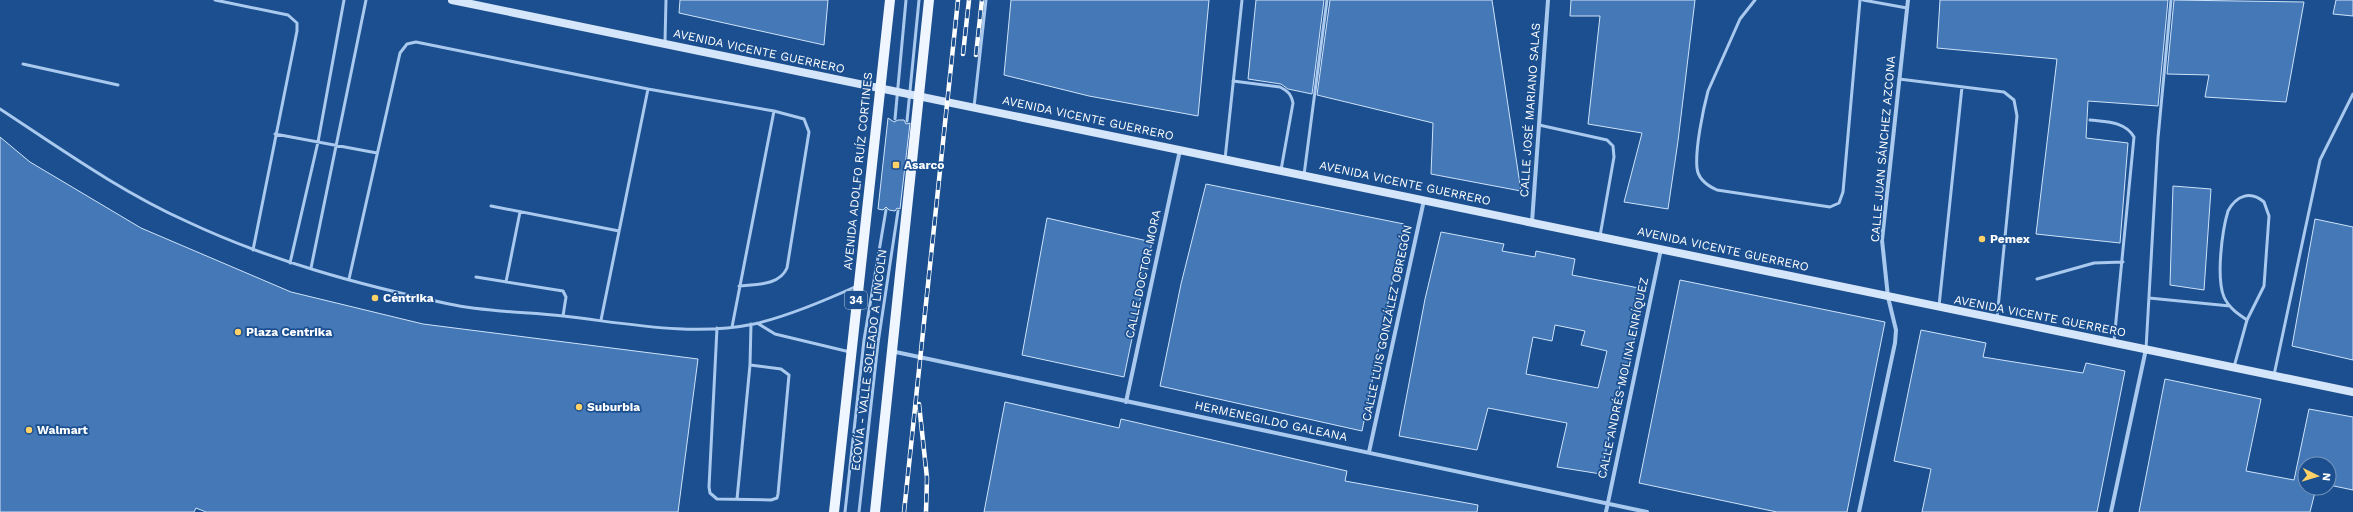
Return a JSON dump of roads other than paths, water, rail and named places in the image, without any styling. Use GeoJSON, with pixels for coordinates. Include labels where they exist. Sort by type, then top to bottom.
{"type":"FeatureCollection","features":[{"type":"Feature","properties":{"kind":"main road","name":"AVENIDA VICENTE GUERRERO"},"geometry":{"type":"LineString","coordinates":[[452,0],[1425,199],[1888,297],[2353,392]]}},
{"type":"Feature","properties":{"kind":"main road","name":"AVENIDA ADOLFO RUÍZ CORTINES"},"geometry":{"type":"LineString","coordinates":[[834,512],[890,0]]}},
{"type":"Feature","properties":{"kind":"main road"},"geometry":{"type":"LineString","coordinates":[[875,512],[914,94],[929,0]]}},
{"type":"Feature","properties":{"kind":"street","name":"CALLE JOSÉ MARIANO SALAS"},"geometry":{"type":"LineString","coordinates":[[1532,222],[1548,0]]}},
{"type":"Feature","properties":{"kind":"street","name":"CALLE JUAN SÁNCHEZ AZCONA"},"geometry":{"type":"LineString","coordinates":[[1859,512],[1895,343],[1896,330],[1888,297],[1882,240],[1908,0]]}},
{"type":"Feature","properties":{"kind":"street","name":"CALLE DOCTOR MORA"},"geometry":{"type":"LineString","coordinates":[[1126,402],[1180,150]]}},
{"type":"Feature","properties":{"kind":"street","name":"CALLE LUIS GONZÁLEZ OBREGÓN"},"geometry":{"type":"LineString","coordinates":[[1369,452],[1425,199]]}},
{"type":"Feature","properties":{"kind":"street","name":"CALLE ANDRÉS MOLINA ENRÍQUEZ"},"geometry":{"type":"LineString","coordinates":[[1606,512],[1661,249]]}},
{"type":"Feature","properties":{"kind":"street"},"geometry":{"type":"LineString","coordinates":[[2111,512],[2146,350]]}},
{"type":"Feature","properties":{"kind":"street","name":"HERMENEGILDO GALEANA"},"geometry":{"type":"LineString","coordinates":[[891,351],[1647,512]]}},
{"type":"Feature","properties":{"kind":"lane"},"geometry":{"type":"LineString","coordinates":[[215,0],[288,15],[297,23],[297,30],[253,250]]}},
{"type":"Feature","properties":{"kind":"lane"},"geometry":{"type":"LineString","coordinates":[[290,263],[318,142],[344,0]]}},
{"type":"Feature","properties":{"kind":"lane"},"geometry":{"type":"LineString","coordinates":[[311,268],[366,0]]}},
{"type":"Feature","properties":{"kind":"lane"},"geometry":{"type":"LineString","coordinates":[[665,44],[666,0]]}},
{"type":"Feature","properties":{"kind":"lane"},"geometry":{"type":"LineString","coordinates":[[895,119],[896,91],[906,0]]}},
{"type":"Feature","properties":{"kind":"lane"},"geometry":{"type":"LineString","coordinates":[[907,121],[914,94],[919,0]]}},
{"type":"Feature","properties":{"kind":"lane"},"geometry":{"type":"LineString","coordinates":[[974,107],[986,0]]}},
{"type":"Feature","properties":{"kind":"lane"},"geometry":{"type":"LineString","coordinates":[[1224,159],[1242,0]]}},
{"type":"Feature","properties":{"kind":"lane"},"geometry":{"type":"LineString","coordinates":[[1304,175],[1327,0]]}},
{"type":"Feature","properties":{"kind":"lane"},"geometry":{"type":"LineString","coordinates":[[1754,0],[1740,19],[1714,74],[1704,104],[1697,168],[1700,176],[1709,186],[1717,190],[1830,207],[1839,203],[1843,192],[1862,0],[1907,8]]}},
{"type":"Feature","properties":{"kind":"lane"},"geometry":{"type":"LineString","coordinates":[[2146,350],[2159,130],[2171,0]]}},
{"type":"Feature","properties":{"kind":"lane"},"geometry":{"type":"LineString","coordinates":[[349,279],[400,53],[404,46],[411,42],[648,89],[774,111],[804,119],[809,132],[786,268],[780,278],[774,281],[738,286]]}},
{"type":"Feature","properties":{"kind":"lane"},"geometry":{"type":"LineString","coordinates":[[23,64],[118,85]]}},
{"type":"Feature","properties":{"kind":"lane"},"geometry":{"type":"LineString","coordinates":[[1899,79],[2004,92],[2014,100],[2017,108],[1997,319]]}},
{"type":"Feature","properties":{"kind":"lane"},"geometry":{"type":"LineString","coordinates":[[1233,81],[1280,87],[1287,90],[1292,96],[1293,103],[1281,170]]}},
{"type":"Feature","properties":{"kind":"lane"},"geometry":{"type":"LineString","coordinates":[[1939,307],[1962,87]]}},
{"type":"Feature","properties":{"kind":"lane"},"geometry":{"type":"LineString","coordinates":[[601,320],[648,89]]}},
{"type":"Feature","properties":{"kind":"lane"},"geometry":{"type":"LineString","coordinates":[[2274,375],[2320,160],[2353,94]]}},
{"type":"Feature","properties":{"kind":"lane"},"geometry":{"type":"LineString","coordinates":[[0,109],[130,193],[187,222],[253,250],[290,263],[450,304],[688,328],[716,328],[757,323],[816,304],[858,286]]}},
{"type":"Feature","properties":{"kind":"lane"},"geometry":{"type":"LineString","coordinates":[[732,327],[738,286],[774,111]]}},
{"type":"Feature","properties":{"kind":"lane"},"geometry":{"type":"LineString","coordinates":[[2090,120],[2124,125],[2130,130],[2134,137],[2114,343]]}},
{"type":"Feature","properties":{"kind":"lane"},"geometry":{"type":"LineString","coordinates":[[1539,125],[1607,140],[1613,146],[1614,157],[1600,236]]}},
{"type":"Feature","properties":{"kind":"lane"},"geometry":{"type":"LineString","coordinates":[[276,134],[377,153]]}},
{"type":"Feature","properties":{"kind":"lane"},"geometry":{"type":"LineString","coordinates":[[2234,368],[2247,320],[2261,296],[2264,286],[2269,216],[2264,202],[2252,196],[2245,196],[2235,201],[2226,219],[2221,281],[2222,292],[2230,306],[2247,320]]}},
{"type":"Feature","properties":{"kind":"lane"},"geometry":{"type":"LineString","coordinates":[[491,206],[619,231]]}},
{"type":"Feature","properties":{"kind":"lane"},"geometry":{"type":"LineString","coordinates":[[846,512],[864,340],[886,210]]}},
{"type":"Feature","properties":{"kind":"lane","name":"ECOVÍA - VALLE SOLEADO A LINCOLN"},"geometry":{"type":"LineString","coordinates":[[859,512],[878,343],[898,211]]}},
{"type":"Feature","properties":{"kind":"lane"},"geometry":{"type":"LineString","coordinates":[[506,282],[520,212]]}},
{"type":"Feature","properties":{"kind":"lane"},"geometry":{"type":"LineString","coordinates":[[2037,279],[2094,263],[2123,262]]}},
{"type":"Feature","properties":{"kind":"lane"},"geometry":{"type":"LineString","coordinates":[[476,277],[563,292],[566,297],[563,316]]}},
{"type":"Feature","properties":{"kind":"lane"},"geometry":{"type":"LineString","coordinates":[[2148,298],[2230,306]]}},
{"type":"Feature","properties":{"kind":"lane"},"geometry":{"type":"LineString","coordinates":[[757,323],[775,334],[851,352]]}},
{"type":"Feature","properties":{"kind":"lane"},"geometry":{"type":"LineString","coordinates":[[737,499],[750,364],[751,324]]}},
{"type":"Feature","properties":{"kind":"lane"},"geometry":{"type":"LineString","coordinates":[[716,328],[709,487],[710,493],[717,499],[771,500],[777,498],[790,380],[786,372],[781,369],[750,364]]}},
{"type":"Feature","properties":{"kind":"railway"},"geometry":{"type":"LineString","coordinates":[[904,512],[958,0]]}},
{"type":"Feature","properties":{"kind":"railway"},"geometry":{"type":"LineString","coordinates":[[963,54],[969,0]]}},
{"type":"Feature","properties":{"kind":"railway"},"geometry":{"type":"LineString","coordinates":[[976,55],[982,0]]}},
{"type":"Feature","properties":{"kind":"railway"},"geometry":{"type":"LineString","coordinates":[[919,404],[927,478],[926,512]]}},
{"type":"Feature","properties":{"kind":"place","name":"Asarco"},"geometry":{"type":"Point","coordinates":[896,165]}},
{"type":"Feature","properties":{"kind":"place","name":"Pemex"},"geometry":{"type":"Point","coordinates":[1982,239]}},
{"type":"Feature","properties":{"kind":"place","name":"Céntrika"},"geometry":{"type":"Point","coordinates":[375,298]}},
{"type":"Feature","properties":{"kind":"place","name":"Plaza Centrika"},"geometry":{"type":"Point","coordinates":[238,332]}},
{"type":"Feature","properties":{"kind":"place","name":"Suburbia"},"geometry":{"type":"Point","coordinates":[579,407]}},
{"type":"Feature","properties":{"kind":"place","name":"Walmart"},"geometry":{"type":"Point","coordinates":[29,430]}}]}
